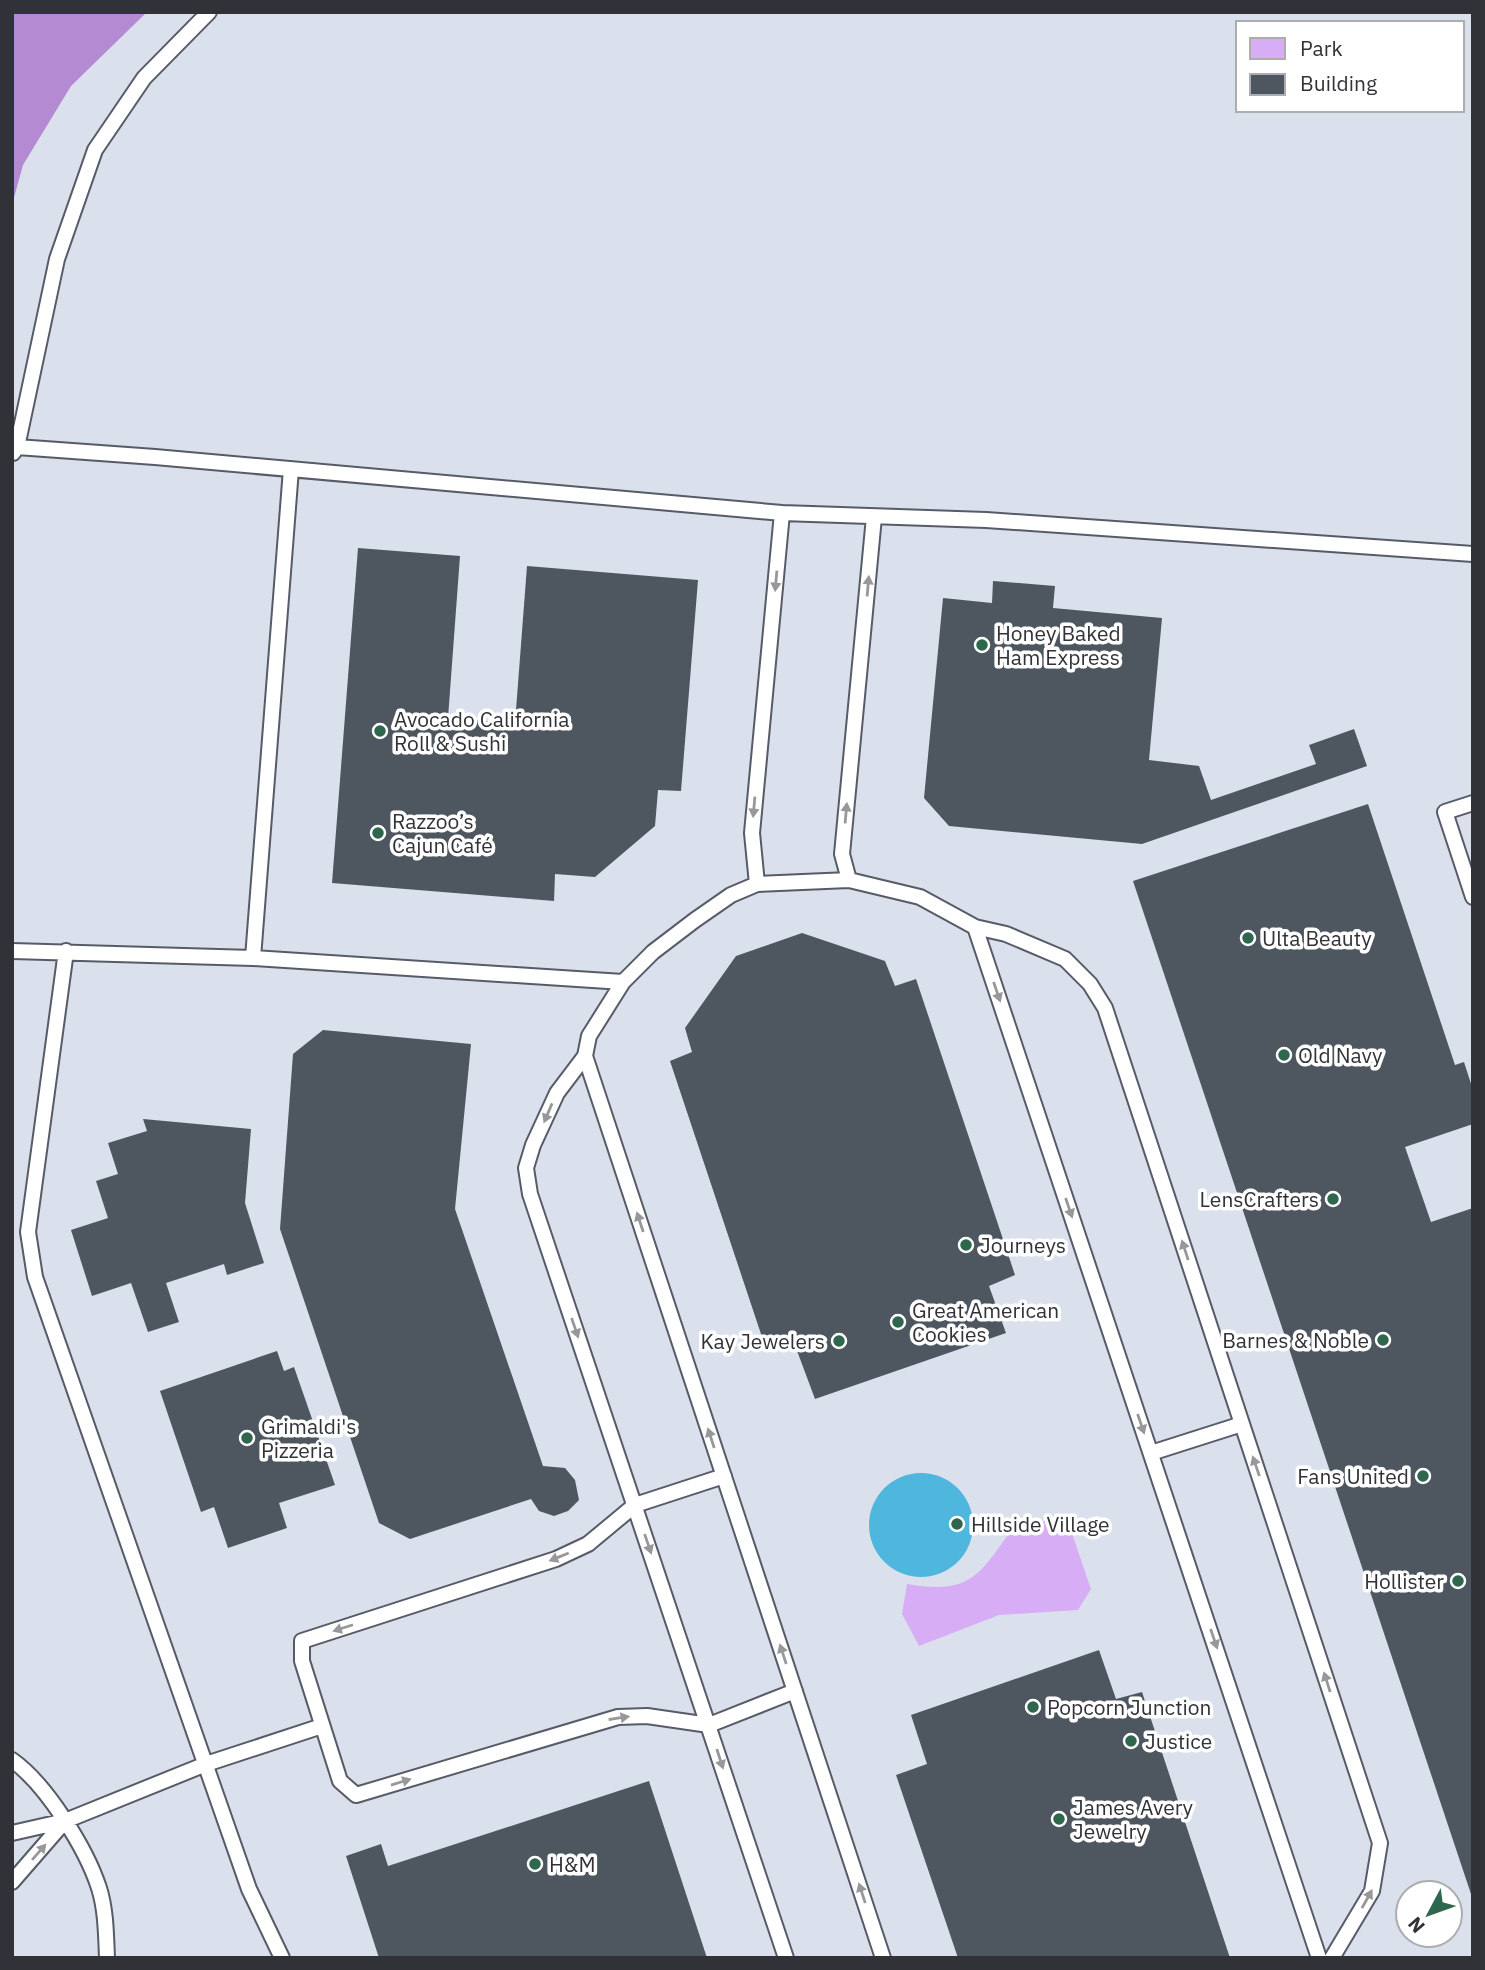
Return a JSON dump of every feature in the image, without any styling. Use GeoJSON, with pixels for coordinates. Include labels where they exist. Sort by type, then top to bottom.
{"type":"FeatureCollection","features":[{"type":"Feature","properties":{"kind":"lane"},"geometry":{"type":"LineString","coordinates":[[209,12],[144,78],[95,150],[58,259],[15,451],[291,469],[782,513],[986,520],[1473,554]]}},
{"type":"Feature","properties":{"kind":"lane"},"geometry":{"type":"LineString","coordinates":[[253,958],[291,469]]}},
{"type":"Feature","properties":{"kind":"lane"},"geometry":{"type":"LineString","coordinates":[[757,884],[752,833],[782,513]]}},
{"type":"Feature","properties":{"kind":"lane"},"geometry":{"type":"LineString","coordinates":[[849,880],[842,854],[874,517]]}},
{"type":"Feature","properties":{"kind":"lane"},"geometry":{"type":"LineString","coordinates":[[1473,803],[1445,812],[1473,897]]}},
{"type":"Feature","properties":{"kind":"lane"},"geometry":{"type":"LineString","coordinates":[[786,1958],[530,1194],[526,1168],[533,1145],[557,1093],[585,1056],[589,1036],[623,982],[653,952],[732,895],[757,884],[849,880],[920,897],[975,928],[1006,934],[1065,959],[1090,984],[1105,1008],[1380,1843],[1373,1891],[1332,1958]]}},
{"type":"Feature","properties":{"kind":"lane"},"geometry":{"type":"LineString","coordinates":[[975,928],[1319,1958]]}},
{"type":"Feature","properties":{"kind":"lane"},"geometry":{"type":"LineString","coordinates":[[12,951],[253,958],[623,982]]}},
{"type":"Feature","properties":{"kind":"lane"},"geometry":{"type":"LineString","coordinates":[[66,951],[28,1232],[35,1277],[249,1889],[282,1958]]}},
{"type":"Feature","properties":{"kind":"lane"},"geometry":{"type":"LineString","coordinates":[[585,1056],[883,1958]]}},
{"type":"Feature","properties":{"kind":"lane"},"geometry":{"type":"LineString","coordinates":[[1151,1453],[1242,1424]]}},
{"type":"Feature","properties":{"kind":"lane"},"geometry":{"type":"LineString","coordinates":[[724,1476],[635,1505],[588,1544],[556,1559],[302,1641],[302,1661],[340,1782],[356,1795],[618,1717],[647,1716],[709,1725],[795,1691]]}},
{"type":"Feature","properties":{"kind":"lane"},"geometry":{"type":"LineString","coordinates":[[12,1833],[65,1821],[206,1764],[322,1726]]}},
{"type":"Feature","properties":{"kind":"lane"},"geometry":{"type":"LineString","coordinates":[[12,1760],[32,1774],[65,1821],[99,1888],[106,1928],[107,1958]]}},
{"type":"Feature","properties":{"kind":"lane"},"geometry":{"type":"LineString","coordinates":[[12,1882],[65,1821]]}},
{"type":"Feature","properties":{"kind":"green space"},"geometry":{"type":"Polygon","coordinates":[[[1066,1516],[1091,1589],[1078,1610],[999,1615],[919,1646],[902,1614],[907,1584],[929,1587],[960,1584],[981,1569],[1013,1528],[1066,1516]]]}},
{"type":"Feature","properties":{"kind":"shaded area"},"geometry":{"type":"Polygon","coordinates":[[[12,12],[147,12],[71,86],[23,165],[12,205],[12,12]]]}},
{"type":"Feature","properties":{"kind":"water"},"geometry":{"type":"Polygon","coordinates":[[[921,1473],[941,1477],[958,1488],[969,1505],[973,1525],[969,1545],[958,1562],[941,1573],[921,1577],[901,1573],[884,1562],[873,1545],[869,1525],[873,1505],[884,1488],[901,1477],[921,1473]]]}},
{"type":"Feature","properties":{"kind":"building"},"geometry":{"type":"Polygon","coordinates":[[[358,548],[460,556],[448,718],[515,723],[527,566],[698,580],[681,791],[658,790],[655,826],[595,877],[555,874],[554,901],[332,883],[358,548]]]}},
{"type":"Feature","properties":{"kind":"building"},"geometry":{"type":"Polygon","coordinates":[[[993,581],[1055,586],[1053,608],[1162,618],[1149,760],[1199,766],[1211,800],[1316,764],[1309,745],[1354,729],[1367,766],[1142,844],[949,826],[924,798],[943,598],[992,603],[993,581]]]}},
{"type":"Feature","properties":{"kind":"building"},"geometry":{"type":"Polygon","coordinates":[[[1368,804],[1455,1065],[1464,1062],[1473,1090],[1473,1124],[1405,1147],[1431,1222],[1473,1208],[1472,1897],[1133,881],[1368,804]]]}},
{"type":"Feature","properties":{"kind":"building"},"geometry":{"type":"Polygon","coordinates":[[[802,933],[885,961],[895,986],[916,979],[1015,1275],[989,1286],[1006,1333],[815,1399],[793,1340],[767,1352],[670,1061],[692,1052],[685,1028],[736,956],[802,933]]]}},
{"type":"Feature","properties":{"kind":"building"},"geometry":{"type":"Polygon","coordinates":[[[323,1030],[471,1044],[455,1209],[543,1466],[565,1468],[575,1480],[579,1500],[568,1511],[554,1516],[539,1511],[531,1499],[410,1539],[379,1523],[280,1229],[293,1054],[323,1030]]]}},
{"type":"Feature","properties":{"kind":"building"},"geometry":{"type":"Polygon","coordinates":[[[143,1119],[251,1129],[245,1203],[264,1263],[227,1275],[224,1264],[166,1283],[179,1322],[148,1332],[131,1283],[92,1296],[71,1230],[108,1218],[96,1181],[118,1174],[108,1143],[147,1131],[143,1119]]]}},
{"type":"Feature","properties":{"kind":"building","name":"Grimaldi's Pizzeria"},"geometry":{"type":"Polygon","coordinates":[[[277,1351],[284,1371],[294,1367],[335,1485],[279,1503],[287,1528],[228,1548],[214,1507],[201,1512],[160,1391],[277,1351]]]}},
{"type":"Feature","properties":{"kind":"building"},"geometry":{"type":"Polygon","coordinates":[[[1099,1650],[1116,1699],[1142,1692],[1230,1958],[958,1958],[896,1775],[927,1764],[911,1715],[1099,1650]]]}},
{"type":"Feature","properties":{"kind":"building"},"geometry":{"type":"Polygon","coordinates":[[[649,1781],[707,1958],[379,1958],[346,1856],[381,1844],[388,1866],[649,1781]]]}},
{"type":"Feature","properties":{"kind":"place","name":"Honey Baked Ham Express"},"geometry":{"type":"Point","coordinates":[982,645]}},
{"type":"Feature","properties":{"kind":"place","name":"Avocado California Roll & Sushi"},"geometry":{"type":"Point","coordinates":[380,731]}},
{"type":"Feature","properties":{"kind":"place","name":"Razzoo’s Cajun Café"},"geometry":{"type":"Point","coordinates":[378,833]}},
{"type":"Feature","properties":{"kind":"place","name":"Ulta Beauty"},"geometry":{"type":"Point","coordinates":[1248,938]}},
{"type":"Feature","properties":{"kind":"place","name":"Old Navy"},"geometry":{"type":"Point","coordinates":[1284,1055]}},
{"type":"Feature","properties":{"kind":"place","name":"LensCrafters"},"geometry":{"type":"Point","coordinates":[1333,1199]}},
{"type":"Feature","properties":{"kind":"place","name":"Journeys"},"geometry":{"type":"Point","coordinates":[966,1245]}},
{"type":"Feature","properties":{"kind":"place","name":"Great American Cookies"},"geometry":{"type":"Point","coordinates":[898,1322]}},
{"type":"Feature","properties":{"kind":"place","name":"Barnes & Noble"},"geometry":{"type":"Point","coordinates":[1383,1340]}},
{"type":"Feature","properties":{"kind":"place","name":"Kay Jewelers"},"geometry":{"type":"Point","coordinates":[839,1341]}},
{"type":"Feature","properties":{"kind":"place","name":"Grimaldi's Pizzeria"},"geometry":{"type":"Point","coordinates":[247,1438]}},
{"type":"Feature","properties":{"kind":"place","name":"Fans United"},"geometry":{"type":"Point","coordinates":[1423,1476]}},
{"type":"Feature","properties":{"kind":"place","name":"Hillside Village"},"geometry":{"type":"Point","coordinates":[957,1524]}},
{"type":"Feature","properties":{"kind":"place","name":"Hollister"},"geometry":{"type":"Point","coordinates":[1458,1581]}},
{"type":"Feature","properties":{"kind":"place","name":"Popcorn Junction"},"geometry":{"type":"Point","coordinates":[1033,1707]}},
{"type":"Feature","properties":{"kind":"place","name":"Justice"},"geometry":{"type":"Point","coordinates":[1131,1741]}},
{"type":"Feature","properties":{"kind":"place","name":"James Avery Jewelry"},"geometry":{"type":"Point","coordinates":[1059,1819]}},
{"type":"Feature","properties":{"kind":"place","name":"H&M"},"geometry":{"type":"Point","coordinates":[535,1864]}}]}
